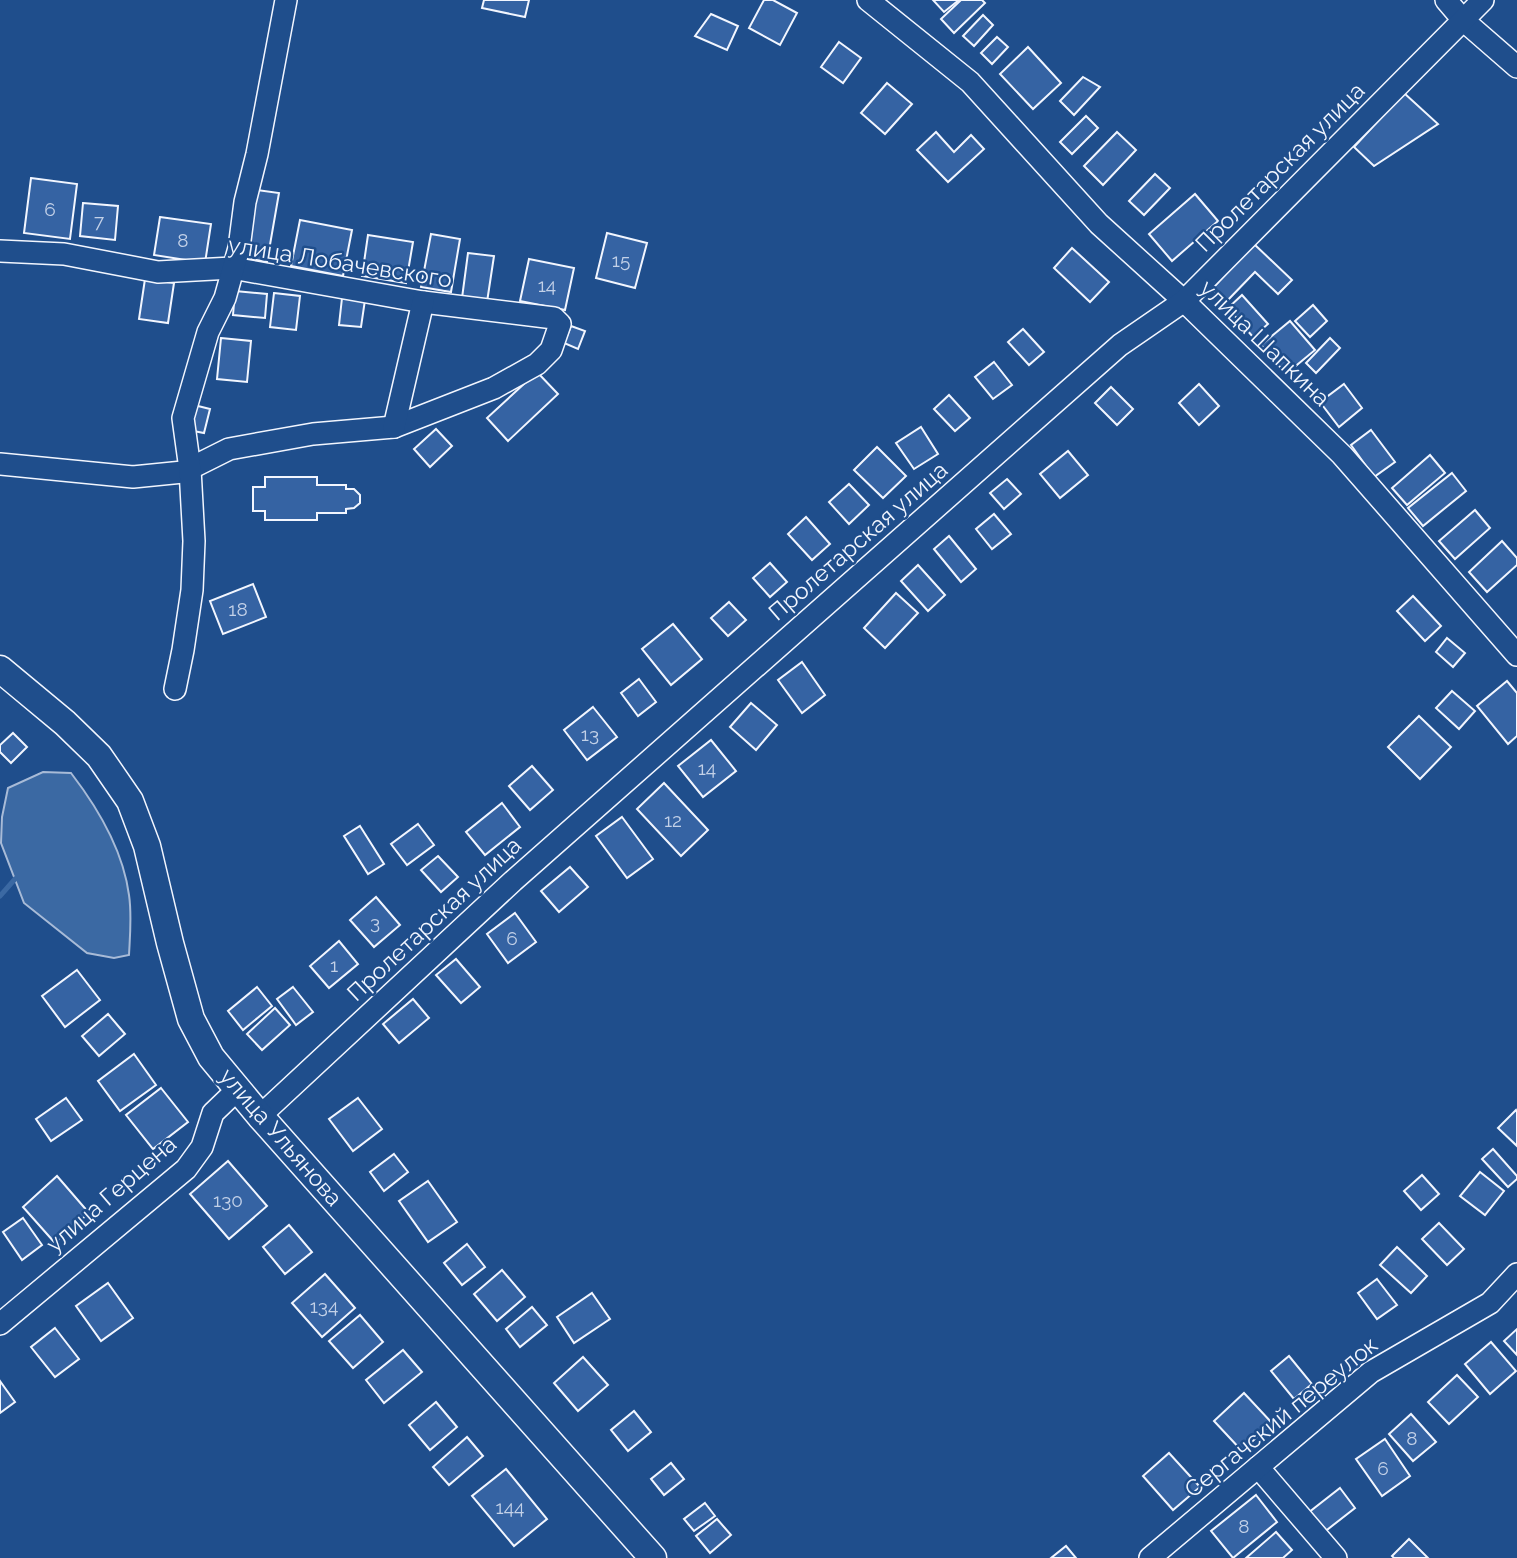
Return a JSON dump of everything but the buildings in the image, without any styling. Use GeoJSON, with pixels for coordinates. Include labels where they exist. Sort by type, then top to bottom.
{"type":"FeatureCollection","features":[{"type":"Feature","properties":{"kind":"main road","name":"улица Ульянова"},"geometry":{"type":"LineString","coordinates":[[1,671],[65,723],[99,756],[130,801],[147,846],[191,1019],[211,1057],[260,1116],[653,1558]]}},
{"type":"Feature","properties":{"kind":"street"},"geometry":{"type":"LineString","coordinates":[[175,689],[192,590],[194,541],[190,469],[183,418],[208,332],[225,298],[239,248],[245,202],[257,154],[286,0]]}},
{"type":"Feature","properties":{"kind":"street","name":"улица Шапкина"},"geometry":{"type":"LineString","coordinates":[[868,0],[970,82],[1099,224],[1184,301],[1342,455],[1517,655]]}},
{"type":"Feature","properties":{"kind":"street"},"geometry":{"type":"LineString","coordinates":[[1446,0],[1463,20],[1517,67]]}},
{"type":"Feature","properties":{"kind":"street","name":"Пролетарская улица"},"geometry":{"type":"LineString","coordinates":[[260,1116],[523,872],[1120,345],[1184,301],[1483,0]]}},
{"type":"Feature","properties":{"kind":"street","name":"улица Лобачевского"},"geometry":{"type":"LineString","coordinates":[[0,251],[64,254],[158,272],[232,268],[423,302],[554,318],[559,324],[551,350],[537,364],[494,388],[394,426]]}},
{"type":"Feature","properties":{"kind":"street"},"geometry":{"type":"LineString","coordinates":[[0,464],[133,477],[183,472],[229,449],[313,434],[394,426],[423,302]]}},
{"type":"Feature","properties":{"kind":"street","name":"улица Герцена"},"geometry":{"type":"LineString","coordinates":[[0,1324],[186,1169],[201,1147],[213,1114],[238,1089]]}},
{"type":"Feature","properties":{"kind":"street","name":"Сергачский переулок"},"geometry":{"type":"LineString","coordinates":[[1150,1558],[1371,1372],[1490,1303],[1517,1274]]}},
{"type":"Feature","properties":{"kind":"street"},"geometry":{"type":"LineString","coordinates":[[1258,1467],[1336,1558]]}},
{"type":"Feature","properties":{"kind":"water"},"geometry":{"type":"Polygon","coordinates":[[[43,772],[71,773],[108,830],[121,862],[129,895],[129,955],[114,958],[87,953],[24,903],[1,843],[2,817],[8,788],[43,772]]]}},
{"type":"Feature","properties":{"kind":"waterway"},"geometry":{"type":"LineString","coordinates":[[0,896],[15,879]]}}]}
